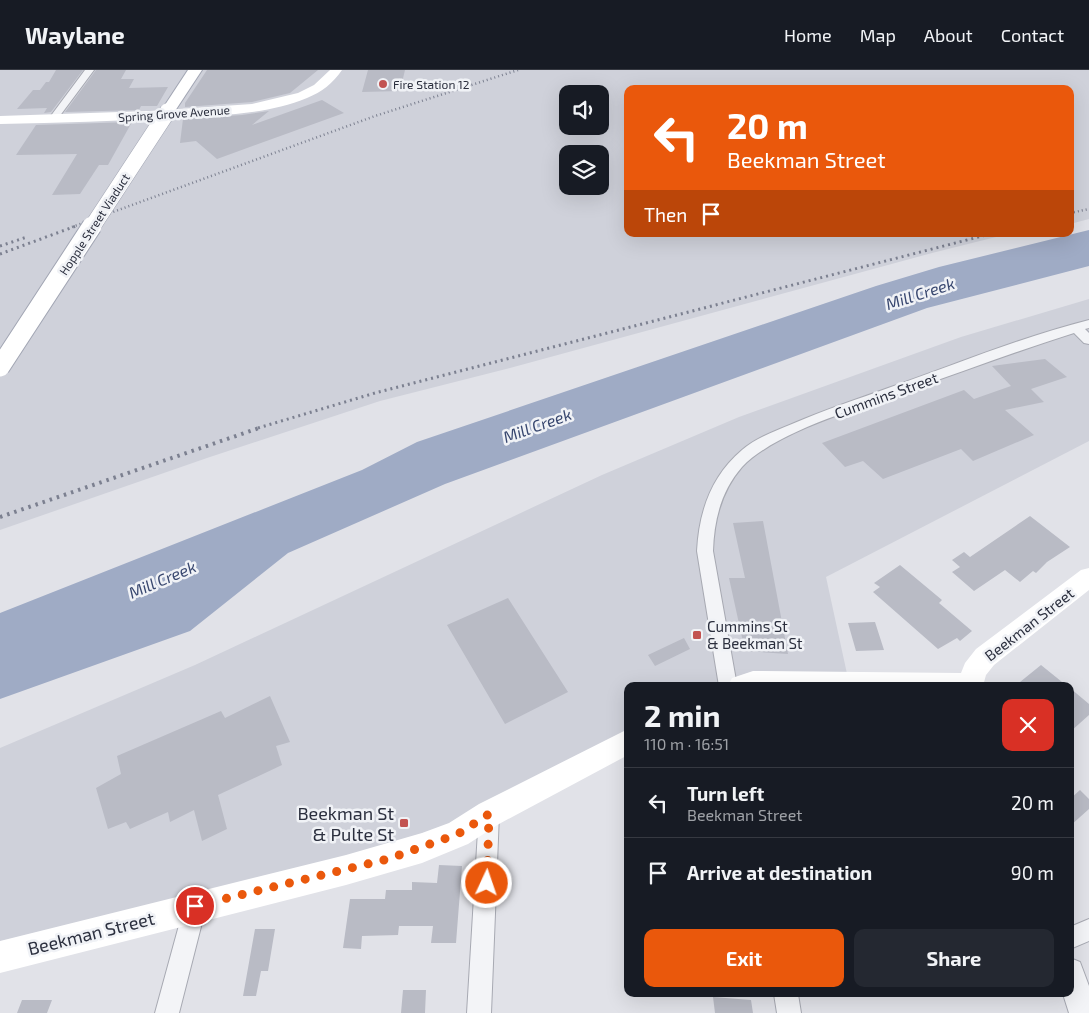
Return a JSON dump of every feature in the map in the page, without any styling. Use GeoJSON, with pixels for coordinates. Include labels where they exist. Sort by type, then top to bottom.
{"type":"FeatureCollection","features":[{"type":"Feature","properties":{"kind":"main road","name":"Spring Grove Avenue"},"geometry":{"type":"LineString","coordinates":[[0,120],[188,113],[266,105],[291,99],[312,90],[330,79],[336,70]]}},
{"type":"Feature","properties":{"kind":"main road","name":"Hopple Street Viaduct"},"geometry":{"type":"LineString","coordinates":[[0,367],[191,76]]}},
{"type":"Feature","properties":{"kind":"main road","name":"Beekman Street"},"geometry":{"type":"LineString","coordinates":[[972,682],[974,671],[985,657],[1089,577]]}},
{"type":"Feature","properties":{"kind":"main road","name":"Beekman Street"},"geometry":{"type":"LineString","coordinates":[[0,957],[195,906],[388,859],[458,834],[489,814],[624,743]]}},
{"type":"Feature","properties":{"kind":"street"},"geometry":{"type":"LineString","coordinates":[[53,119],[90,70]]}},
{"type":"Feature","properties":{"kind":"street"},"geometry":{"type":"LineString","coordinates":[[1082,326],[1089,340]]}},
{"type":"Feature","properties":{"kind":"street","name":"Cummins Street"},"geometry":{"type":"LineString","coordinates":[[727,682],[705,551],[705,533],[711,506],[722,481],[732,468],[766,441],[846,408],[1082,326]]}},
{"type":"Feature","properties":{"kind":"street"},"geometry":{"type":"LineString","coordinates":[[479,1013],[489,814]]}},
{"type":"Feature","properties":{"kind":"street"},"geometry":{"type":"LineString","coordinates":[[167,1013],[195,906]]}},
{"type":"Feature","properties":{"kind":"street"},"geometry":{"type":"LineString","coordinates":[[1074,936],[1089,930]]}},
{"type":"Feature","properties":{"kind":"street"},"geometry":{"type":"LineString","coordinates":[[1074,984],[1084,1013]]}},
{"type":"Feature","properties":{"kind":"street"},"geometry":{"type":"LineString","coordinates":[[786,997],[789,1013]]}},
{"type":"Feature","properties":{"kind":"shaded area"},"geometry":{"type":"Polygon","coordinates":[[[0,70],[1089,70],[1089,219],[1074,223],[1074,85],[624,85],[624,237],[996,237],[510,368],[380,401],[207,458],[0,530],[0,70]]]}},
{"type":"Feature","properties":{"kind":"shaded area"},"geometry":{"type":"Polygon","coordinates":[[[1089,299],[1089,441],[826,577],[849,682],[624,682],[624,745],[489,814],[0,957],[0,748],[195,665],[602,475],[739,417],[961,337],[1089,299]]]}},
{"type":"Feature","properties":{"kind":"water","name":"Mill Creek"},"geometry":{"type":"Polygon","coordinates":[[[1089,230],[1089,266],[927,308],[445,484],[288,553],[190,631],[0,699],[0,613],[362,470],[417,442],[876,286],[939,267],[1061,237],[1074,237],[1074,234],[1089,230]]]}},
{"type":"Feature","properties":{"kind":"building"},"geometry":{"type":"Polygon","coordinates":[[[56,70],[83,70],[51,112],[44,113],[47,108],[17,109],[33,90],[40,90],[46,82],[49,82],[56,70]]]}},
{"type":"Feature","properties":{"kind":"building"},"geometry":{"type":"Polygon","coordinates":[[[96,70],[126,70],[121,79],[134,79],[129,88],[168,87],[157,106],[141,106],[139,110],[65,112],[96,70]]]}},
{"type":"Feature","properties":{"kind":"building"},"geometry":{"type":"Polygon","coordinates":[[[207,70],[318,70],[290,93],[252,102],[185,107],[185,103],[207,70]]]}},
{"type":"Feature","properties":{"kind":"building","name":"Fire Station 12"},"geometry":{"type":"Polygon","coordinates":[[[368,70],[405,70],[400,91],[362,92],[368,70]]]}},
{"type":"Feature","properties":{"kind":"building"},"geometry":{"type":"Polygon","coordinates":[[[322,100],[344,113],[217,159],[196,141],[180,143],[183,119],[269,111],[252,125],[322,100]]]}},
{"type":"Feature","properties":{"kind":"building"},"geometry":{"type":"Polygon","coordinates":[[[132,122],[108,165],[99,165],[80,194],[52,195],[77,154],[16,155],[36,125],[132,122]]]}},
{"type":"Feature","properties":{"kind":"building"},"geometry":{"type":"Polygon","coordinates":[[[1045,359],[1067,377],[1031,389],[1044,402],[1005,410],[1034,435],[973,461],[961,449],[883,479],[863,461],[845,467],[822,443],[964,390],[974,399],[1011,386],[992,366],[1045,359]]]}},
{"type":"Feature","properties":{"kind":"building"},"geometry":{"type":"Polygon","coordinates":[[[1030,516],[1070,547],[1047,562],[1036,573],[1033,571],[1020,582],[1005,570],[974,591],[952,572],[960,567],[952,560],[964,552],[970,557],[1030,516]]]}},
{"type":"Feature","properties":{"kind":"building"},"geometry":{"type":"Polygon","coordinates":[[[763,521],[788,654],[745,651],[729,578],[745,578],[733,523],[763,521]]]}},
{"type":"Feature","properties":{"kind":"building"},"geometry":{"type":"Polygon","coordinates":[[[900,565],[942,600],[939,603],[972,631],[960,641],[957,638],[938,649],[873,592],[880,587],[874,583],[900,565]]]}},
{"type":"Feature","properties":{"kind":"building"},"geometry":{"type":"Polygon","coordinates":[[[508,598],[568,692],[505,724],[447,625],[508,598]]]}},
{"type":"Feature","properties":{"kind":"building"},"geometry":{"type":"Polygon","coordinates":[[[875,622],[884,650],[856,651],[848,623],[875,622]]]}},
{"type":"Feature","properties":{"kind":"building"},"geometry":{"type":"Polygon","coordinates":[[[684,638],[690,649],[655,666],[648,655],[684,638]]]}},
{"type":"Feature","properties":{"kind":"building"},"geometry":{"type":"Polygon","coordinates":[[[1041,665],[1062,682],[1020,682],[1041,665]]]}},
{"type":"Feature","properties":{"kind":"building"},"geometry":{"type":"Polygon","coordinates":[[[1074,691],[1089,704],[1089,715],[1074,728],[1074,691]]]}},
{"type":"Feature","properties":{"kind":"building"},"geometry":{"type":"Polygon","coordinates":[[[270,696],[290,742],[276,746],[282,765],[218,795],[227,829],[202,841],[194,810],[170,822],[168,812],[130,829],[126,822],[108,829],[96,788],[121,774],[117,756],[221,711],[225,718],[270,696]]]}},
{"type":"Feature","properties":{"kind":"building"},"geometry":{"type":"Polygon","coordinates":[[[1080,790],[1089,799],[1089,809],[1074,822],[1074,795],[1080,790]]]}},
{"type":"Feature","properties":{"kind":"building"},"geometry":{"type":"Polygon","coordinates":[[[439,865],[462,866],[456,943],[431,943],[433,926],[399,926],[398,935],[362,936],[361,949],[343,948],[350,899],[385,899],[386,890],[412,890],[412,882],[437,883],[439,865]]]}},
{"type":"Feature","properties":{"kind":"building"},"geometry":{"type":"Polygon","coordinates":[[[255,929],[275,929],[268,971],[261,971],[256,996],[243,996],[255,929]]]}},
{"type":"Feature","properties":{"kind":"building"},"geometry":{"type":"Polygon","coordinates":[[[403,990],[426,990],[425,1013],[401,1013],[403,990]]]}},
{"type":"Feature","properties":{"kind":"building"},"geometry":{"type":"Polygon","coordinates":[[[713,997],[751,1000],[753,1013],[715,1013],[713,997]]]}},
{"type":"Feature","properties":{"kind":"building"},"geometry":{"type":"Polygon","coordinates":[[[22,1000],[52,1000],[47,1013],[17,1013],[22,1000]]]}},
{"type":"Feature","properties":{"kind":"railway"},"geometry":{"type":"LineString","coordinates":[[72,227],[375,116],[518,70]]}},
{"type":"Feature","properties":{"kind":"railway"},"geometry":{"type":"LineString","coordinates":[[1074,212],[1089,209]]}},
{"type":"Feature","properties":{"kind":"railway"},"geometry":{"type":"LineString","coordinates":[[0,254],[76,226]]}},
{"type":"Feature","properties":{"kind":"railway"},"geometry":{"type":"LineString","coordinates":[[0,246],[27,237]]}},
{"type":"Feature","properties":{"kind":"railway"},"geometry":{"type":"LineString","coordinates":[[258,428],[375,393],[978,237]]}},
{"type":"Feature","properties":{"kind":"railway"},"geometry":{"type":"LineString","coordinates":[[0,517],[262,427]]}},
{"type":"Feature","properties":{"kind":"place","name":"Fire Station 12"},"geometry":{"type":"Point","coordinates":[383,84]}},
{"type":"Feature","properties":{"kind":"place","name":"Cummins St & Beekman St"},"geometry":{"type":"Point","coordinates":[697,635]}},
{"type":"Feature","properties":{"kind":"place","name":"Beekman St & Pulte St"},"geometry":{"type":"Point","coordinates":[404,823]}},
{"type":"Feature","properties":{"kind":"route"},"geometry":{"type":"LineString","coordinates":[[195,906],[388,859],[458,834],[489,814],[487,883]]}}]}
